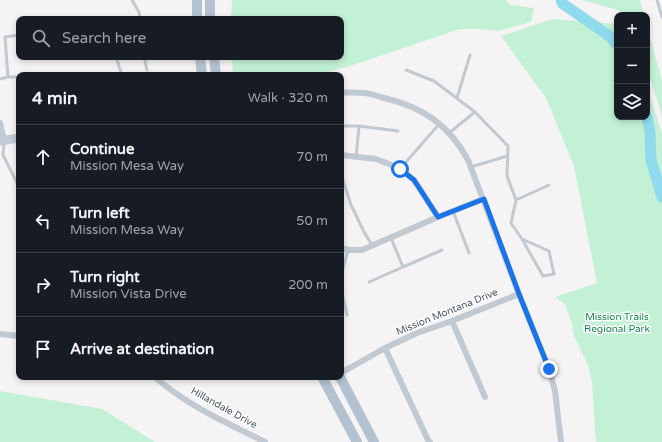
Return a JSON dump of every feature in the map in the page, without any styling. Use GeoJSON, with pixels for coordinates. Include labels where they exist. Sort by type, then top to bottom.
{"type":"FeatureCollection","features":[{"type":"Feature","properties":{"kind":"main road"},"geometry":{"type":"LineString","coordinates":[[197,0],[197,16]]}},
{"type":"Feature","properties":{"kind":"main road"},"geometry":{"type":"LineString","coordinates":[[210,0],[210,16]]}},
{"type":"Feature","properties":{"kind":"main road"},"geometry":{"type":"LineString","coordinates":[[200,60],[202,72]]}},
{"type":"Feature","properties":{"kind":"main road"},"geometry":{"type":"LineString","coordinates":[[214,60],[216,72]]}},
{"type":"Feature","properties":{"kind":"main road"},"geometry":{"type":"LineString","coordinates":[[324,380],[357,442]]}},
{"type":"Feature","properties":{"kind":"main road"},"geometry":{"type":"LineString","coordinates":[[342,380],[374,442]]}},
{"type":"Feature","properties":{"kind":"street"},"geometry":{"type":"LineString","coordinates":[[344,92],[364,93],[396,100],[413,106],[440,123],[461,148],[468,160],[484,199],[519,294],[549,369],[556,391],[561,442]]}},
{"type":"Feature","properties":{"kind":"street"},"geometry":{"type":"LineString","coordinates":[[0,123],[2,141],[16,139]]}},
{"type":"Feature","properties":{"kind":"street"},"geometry":{"type":"LineString","coordinates":[[344,155],[376,159],[400,169],[414,180],[438,217]]}},
{"type":"Feature","properties":{"kind":"street"},"geometry":{"type":"LineString","coordinates":[[344,249],[362,250],[484,199]]}},
{"type":"Feature","properties":{"kind":"street","name":"Mission Montana Drive"},"geometry":{"type":"LineString","coordinates":[[344,371],[385,348],[417,333],[452,321],[519,294]]}},
{"type":"Feature","properties":{"kind":"street"},"geometry":{"type":"LineString","coordinates":[[452,321],[485,397]]}},
{"type":"Feature","properties":{"kind":"street"},"geometry":{"type":"LineString","coordinates":[[0,334],[16,336]]}},
{"type":"Feature","properties":{"kind":"street"},"geometry":{"type":"LineString","coordinates":[[385,348],[430,442]]}},
{"type":"Feature","properties":{"kind":"street","name":"Hillandale Drive"},"geometry":{"type":"LineString","coordinates":[[158,380],[166,387],[198,407],[265,442]]}},
{"type":"Feature","properties":{"kind":"lane"},"geometry":{"type":"LineString","coordinates":[[132,0],[140,16]]}},
{"type":"Feature","properties":{"kind":"lane"},"geometry":{"type":"LineString","coordinates":[[657,0],[662,17]]}},
{"type":"Feature","properties":{"kind":"lane"},"geometry":{"type":"LineString","coordinates":[[8,77],[5,37],[16,35]]}},
{"type":"Feature","properties":{"kind":"lane"},"geometry":{"type":"LineString","coordinates":[[457,98],[470,55]]}},
{"type":"Feature","properties":{"kind":"lane"},"geometry":{"type":"LineString","coordinates":[[117,60],[121,72]]}},
{"type":"Feature","properties":{"kind":"lane"},"geometry":{"type":"LineString","coordinates":[[145,60],[147,70]]}},
{"type":"Feature","properties":{"kind":"lane"},"geometry":{"type":"LineString","coordinates":[[406,70],[434,81],[457,98],[475,112],[508,146],[507,176],[516,200],[511,223],[543,276],[554,274],[548,251],[522,239]]}},
{"type":"Feature","properties":{"kind":"lane"},"geometry":{"type":"LineString","coordinates":[[0,79],[8,77],[16,78]]}},
{"type":"Feature","properties":{"kind":"lane"},"geometry":{"type":"LineString","coordinates":[[449,133],[475,112]]}},
{"type":"Feature","properties":{"kind":"lane"},"geometry":{"type":"LineString","coordinates":[[400,169],[440,123]]}},
{"type":"Feature","properties":{"kind":"lane"},"geometry":{"type":"LineString","coordinates":[[344,126],[359,126],[398,131]]}},
{"type":"Feature","properties":{"kind":"lane"},"geometry":{"type":"LineString","coordinates":[[356,157],[359,126]]}},
{"type":"Feature","properties":{"kind":"lane"},"geometry":{"type":"LineString","coordinates":[[2,141],[3,155],[16,181]]}},
{"type":"Feature","properties":{"kind":"lane"},"geometry":{"type":"LineString","coordinates":[[471,168],[508,156]]}},
{"type":"Feature","properties":{"kind":"lane"},"geometry":{"type":"LineString","coordinates":[[344,183],[351,204],[372,246]]}},
{"type":"Feature","properties":{"kind":"lane"},"geometry":{"type":"LineString","coordinates":[[516,200],[549,186]]}},
{"type":"Feature","properties":{"kind":"lane"},"geometry":{"type":"LineString","coordinates":[[453,211],[469,253]]}},
{"type":"Feature","properties":{"kind":"lane"},"geometry":{"type":"LineString","coordinates":[[391,238],[403,267]]}},
{"type":"Feature","properties":{"kind":"lane"},"geometry":{"type":"LineString","coordinates":[[344,265],[348,250]]}},
{"type":"Feature","properties":{"kind":"lane"},"geometry":{"type":"LineString","coordinates":[[369,282],[442,250]]}},
{"type":"Feature","properties":{"kind":"lane"},"geometry":{"type":"LineString","coordinates":[[344,301],[347,315]]}},
{"type":"Feature","properties":{"kind":"green space"},"geometry":{"type":"Polygon","coordinates":[[[232,0],[505,0],[511,5],[534,8],[531,22],[498,31],[460,29],[347,67],[328,72],[233,72],[232,60],[344,60],[344,16],[231,16],[232,0]]]}},
{"type":"Feature","properties":{"kind":"green space"},"geometry":{"type":"Polygon","coordinates":[[[583,0],[640,0],[643,12],[625,12],[583,0]]]}},
{"type":"Feature","properties":{"kind":"green space","name":"Mission Trails Regional Park"},"geometry":{"type":"Polygon","coordinates":[[[553,19],[614,24],[614,120],[650,120],[650,96],[662,133],[662,442],[596,442],[592,382],[588,365],[574,336],[572,324],[565,304],[555,297],[597,283],[574,166],[546,98],[501,36],[553,19]]]}},
{"type":"Feature","properties":{"kind":"green space"},"geometry":{"type":"Polygon","coordinates":[[[650,37],[662,81],[662,116],[650,78],[650,37]]]}},
{"type":"Feature","properties":{"kind":"green space"},"geometry":{"type":"Polygon","coordinates":[[[0,391],[102,409],[155,442],[0,442],[0,391]]]}},
{"type":"Feature","properties":{"kind":"waterway"},"geometry":{"type":"LineString","coordinates":[[561,0],[563,4],[608,35],[614,41]]}},
{"type":"Feature","properties":{"kind":"waterway"},"geometry":{"type":"LineString","coordinates":[[648,120],[650,132],[651,160],[662,197]]}},
{"type":"Feature","properties":{"kind":"route"},"geometry":{"type":"LineString","coordinates":[[400,169],[414,180],[438,217],[484,199],[519,294],[549,369]]}}]}
